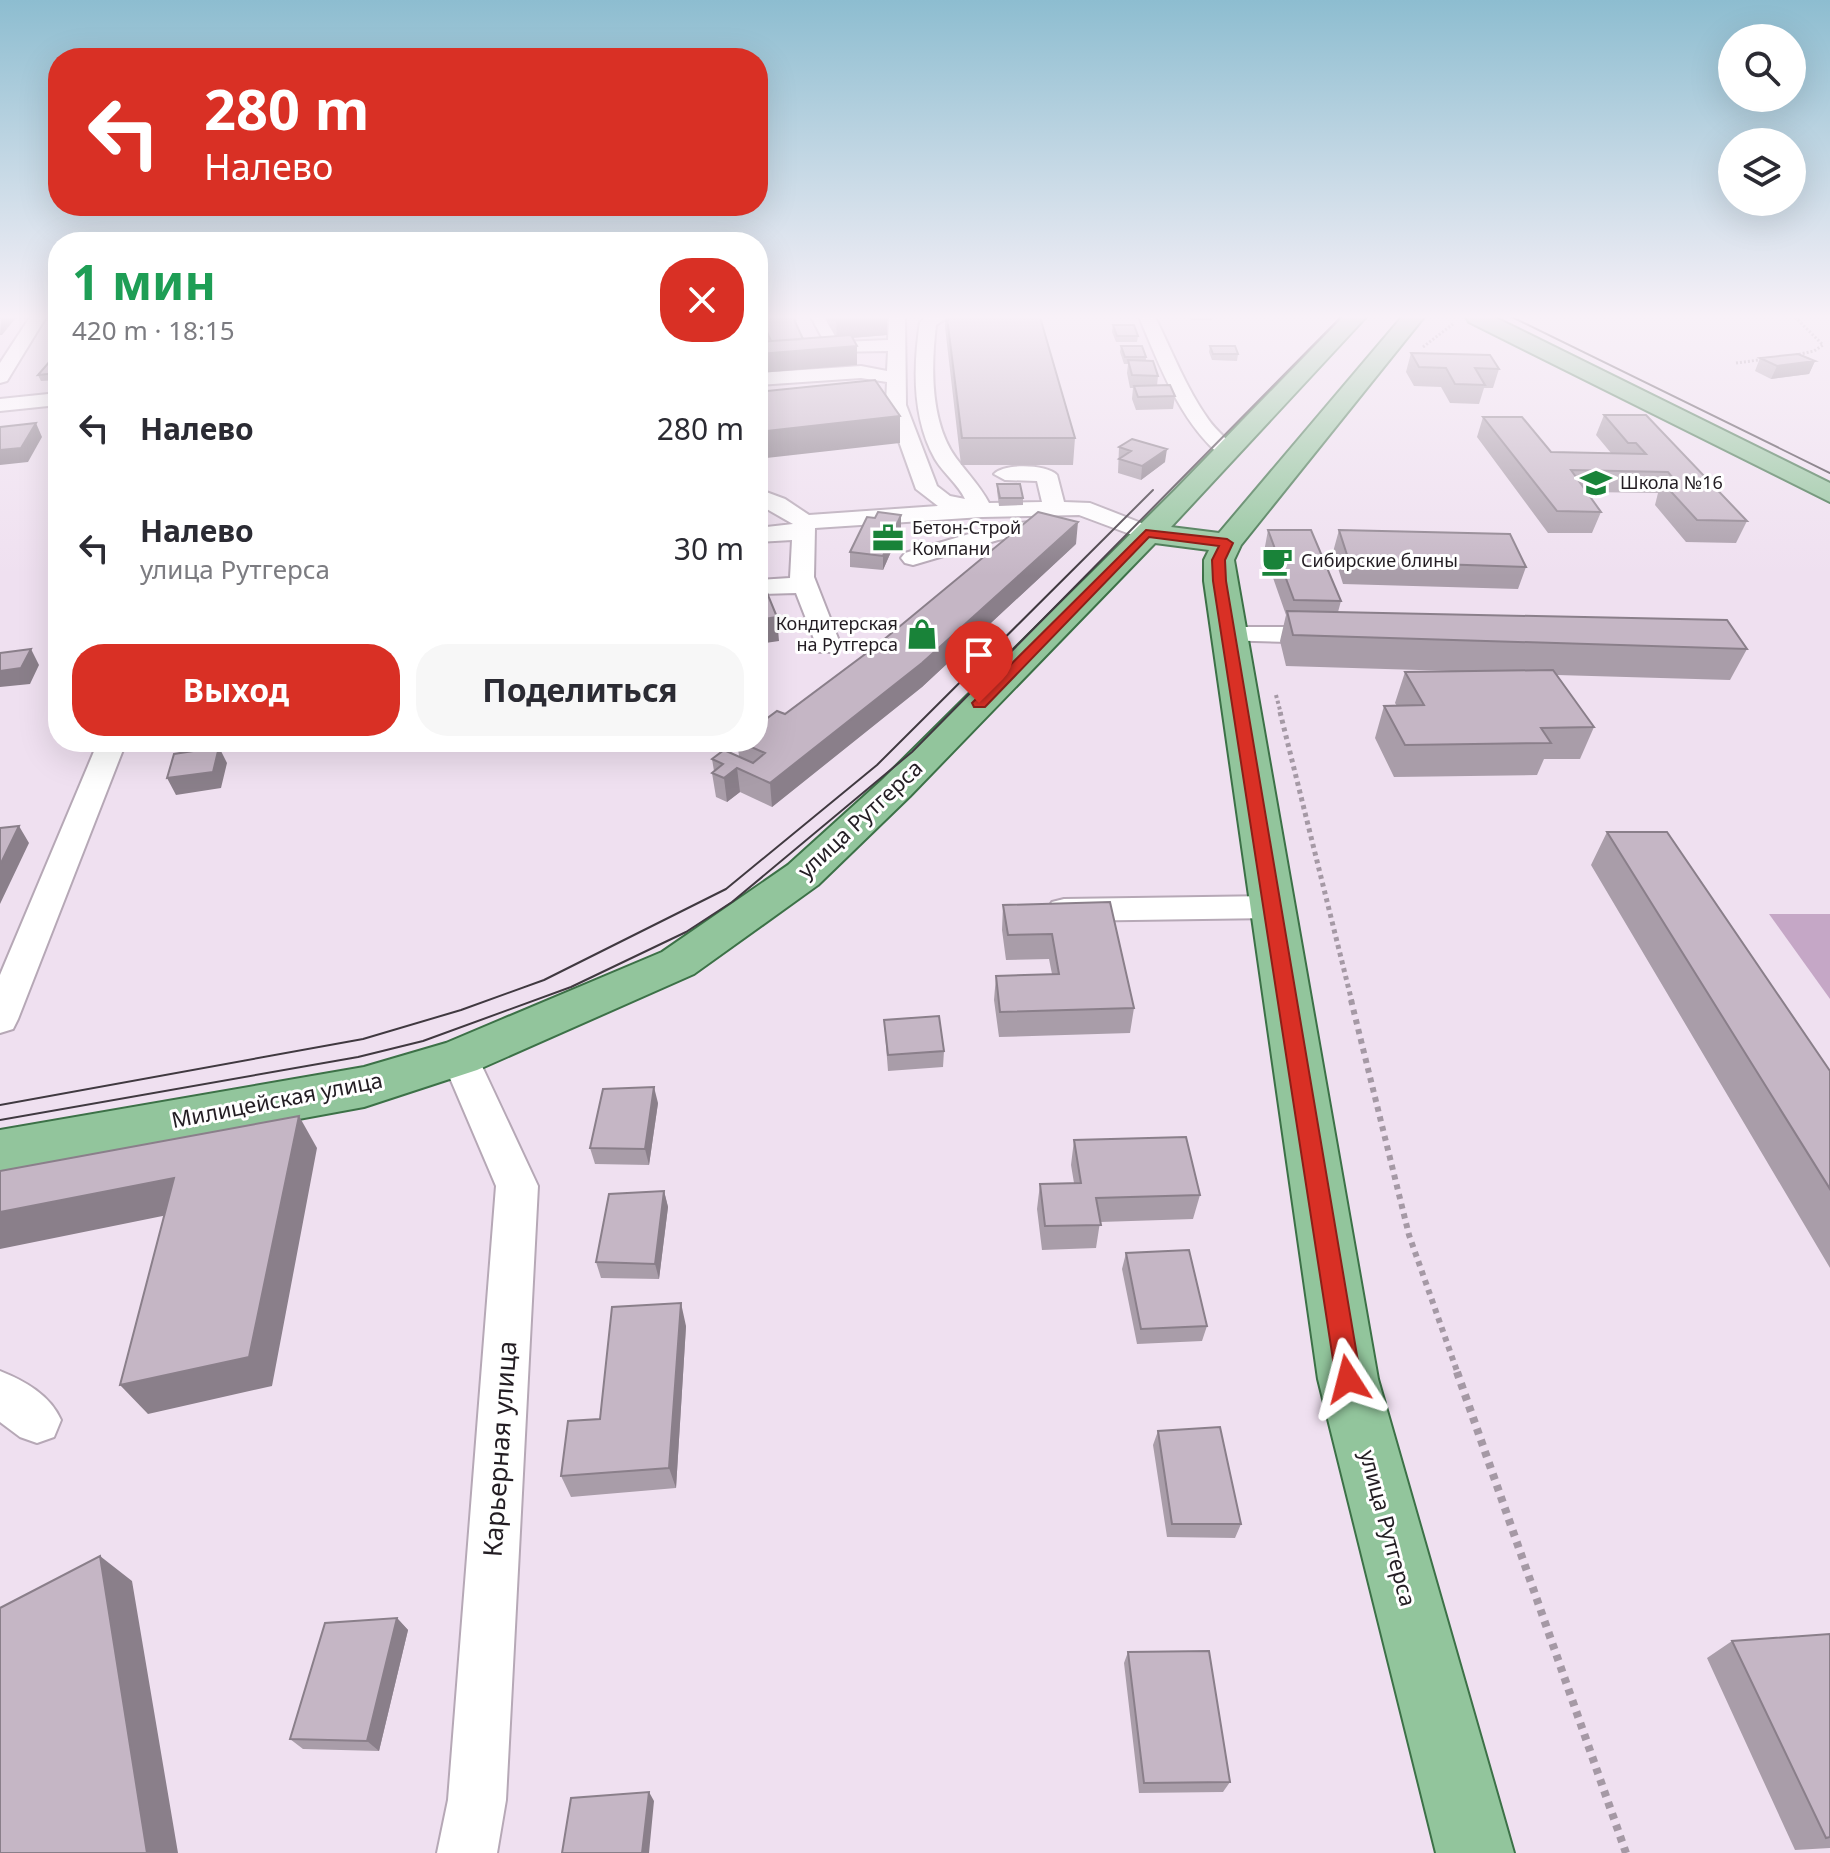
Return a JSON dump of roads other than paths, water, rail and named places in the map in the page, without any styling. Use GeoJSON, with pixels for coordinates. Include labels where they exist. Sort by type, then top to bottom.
{"type":"FeatureCollection","features":[{"type":"Feature","properties":{"kind":"main road","name":"улица Рутгерса"},"geometry":{"type":"LineString","coordinates":[[678,963],[815,864],[896,788],[1274,403]]}},
{"type":"Feature","properties":{"kind":"main road"},"geometry":{"type":"LineString","coordinates":[[1146,533],[1227,543],[1353,403]]}},
{"type":"Feature","properties":{"kind":"main road"},"geometry":{"type":"LineString","coordinates":[[1644,403],[1830,494]]}},
{"type":"Feature","properties":{"kind":"main road"},"geometry":{"type":"LineString","coordinates":[[1672,403],[1830,482]]}},
{"type":"Feature","properties":{"kind":"main road","name":"улица Рутгерса"},"geometry":{"type":"LineString","coordinates":[[1227,543],[1219,560],[1245,635],[1272,907],[1348,1379],[1475,1853]]}},
{"type":"Feature","properties":{"kind":"main road","name":"Милицейская улица"},"geometry":{"type":"LineString","coordinates":[[0,1152],[364,1087],[460,1057],[678,963]]}},
{"type":"Feature","properties":{"kind":"lane"},"geometry":{"type":"LineString","coordinates":[[896,403],[927,489],[943,501],[982,510]]}},
{"type":"Feature","properties":{"kind":"lane"},"geometry":{"type":"LineString","coordinates":[[927,403],[927,414],[945,458],[970,487],[982,510]]}},
{"type":"Feature","properties":{"kind":"lane"},"geometry":{"type":"LineString","coordinates":[[1190,403],[1216,444],[1228,452]]}},
{"type":"Feature","properties":{"kind":"lane"},"geometry":{"type":"LineString","coordinates":[[1005,474],[1046,475],[1055,509]]}},
{"type":"Feature","properties":{"kind":"lane"},"geometry":{"type":"LineString","coordinates":[[768,500],[777,504],[804,528]]}},
{"type":"Feature","properties":{"kind":"lane"},"geometry":{"type":"LineString","coordinates":[[768,533],[982,510],[1082,508],[1146,533]]}},
{"type":"Feature","properties":{"kind":"lane"},"geometry":{"type":"LineString","coordinates":[[913,558],[996,533],[1036,529],[1095,514]]}},
{"type":"Feature","properties":{"kind":"lane"},"geometry":{"type":"LineString","coordinates":[[804,528],[802,577],[828,646]]}},
{"type":"Feature","properties":{"kind":"lane"},"geometry":{"type":"LineString","coordinates":[[768,587],[805,585]]}},
{"type":"Feature","properties":{"kind":"lane"},"geometry":{"type":"LineString","coordinates":[[1245,635],[1352,635]]}},
{"type":"Feature","properties":{"kind":"lane"},"geometry":{"type":"LineString","coordinates":[[0,1019],[108,752]]}},
{"type":"Feature","properties":{"kind":"lane"},"geometry":{"type":"LineString","coordinates":[[1030,911],[1272,907]]}},
{"type":"Feature","properties":{"kind":"lane","name":"Карьерная улица"},"geometry":{"type":"LineString","coordinates":[[460,1057],[517,1186],[477,1800],[467,1853]]}},
{"type":"Feature","properties":{"kind":"tram line"},"geometry":{"type":"LineString","coordinates":[[0,1120],[358,1057],[423,1041],[571,987],[686,932],[732,902],[912,752],[1256,403]]}},
{"type":"Feature","properties":{"kind":"tram line"},"geometry":{"type":"LineString","coordinates":[[1688,403],[1830,473]]}},
{"type":"Feature","properties":{"kind":"tram line"},"geometry":{"type":"LineString","coordinates":[[0,1105],[363,1039],[461,1010],[544,980],[726,889],[877,765],[1153,490]]}},
{"type":"Feature","properties":{"kind":"place","name":"Школа №16"},"geometry":{"type":"Point","coordinates":[1596,483]}},
{"type":"Feature","properties":{"kind":"place","name":"Бетон-Строй Компани"},"geometry":{"type":"Point","coordinates":[888,538]}},
{"type":"Feature","properties":{"kind":"place","name":"Сибирские блины"},"geometry":{"type":"Point","coordinates":[1277,561]}},
{"type":"Feature","properties":{"kind":"place","name":"Кондитерская на Рутгерса"},"geometry":{"type":"Point","coordinates":[922,634]}}]}
